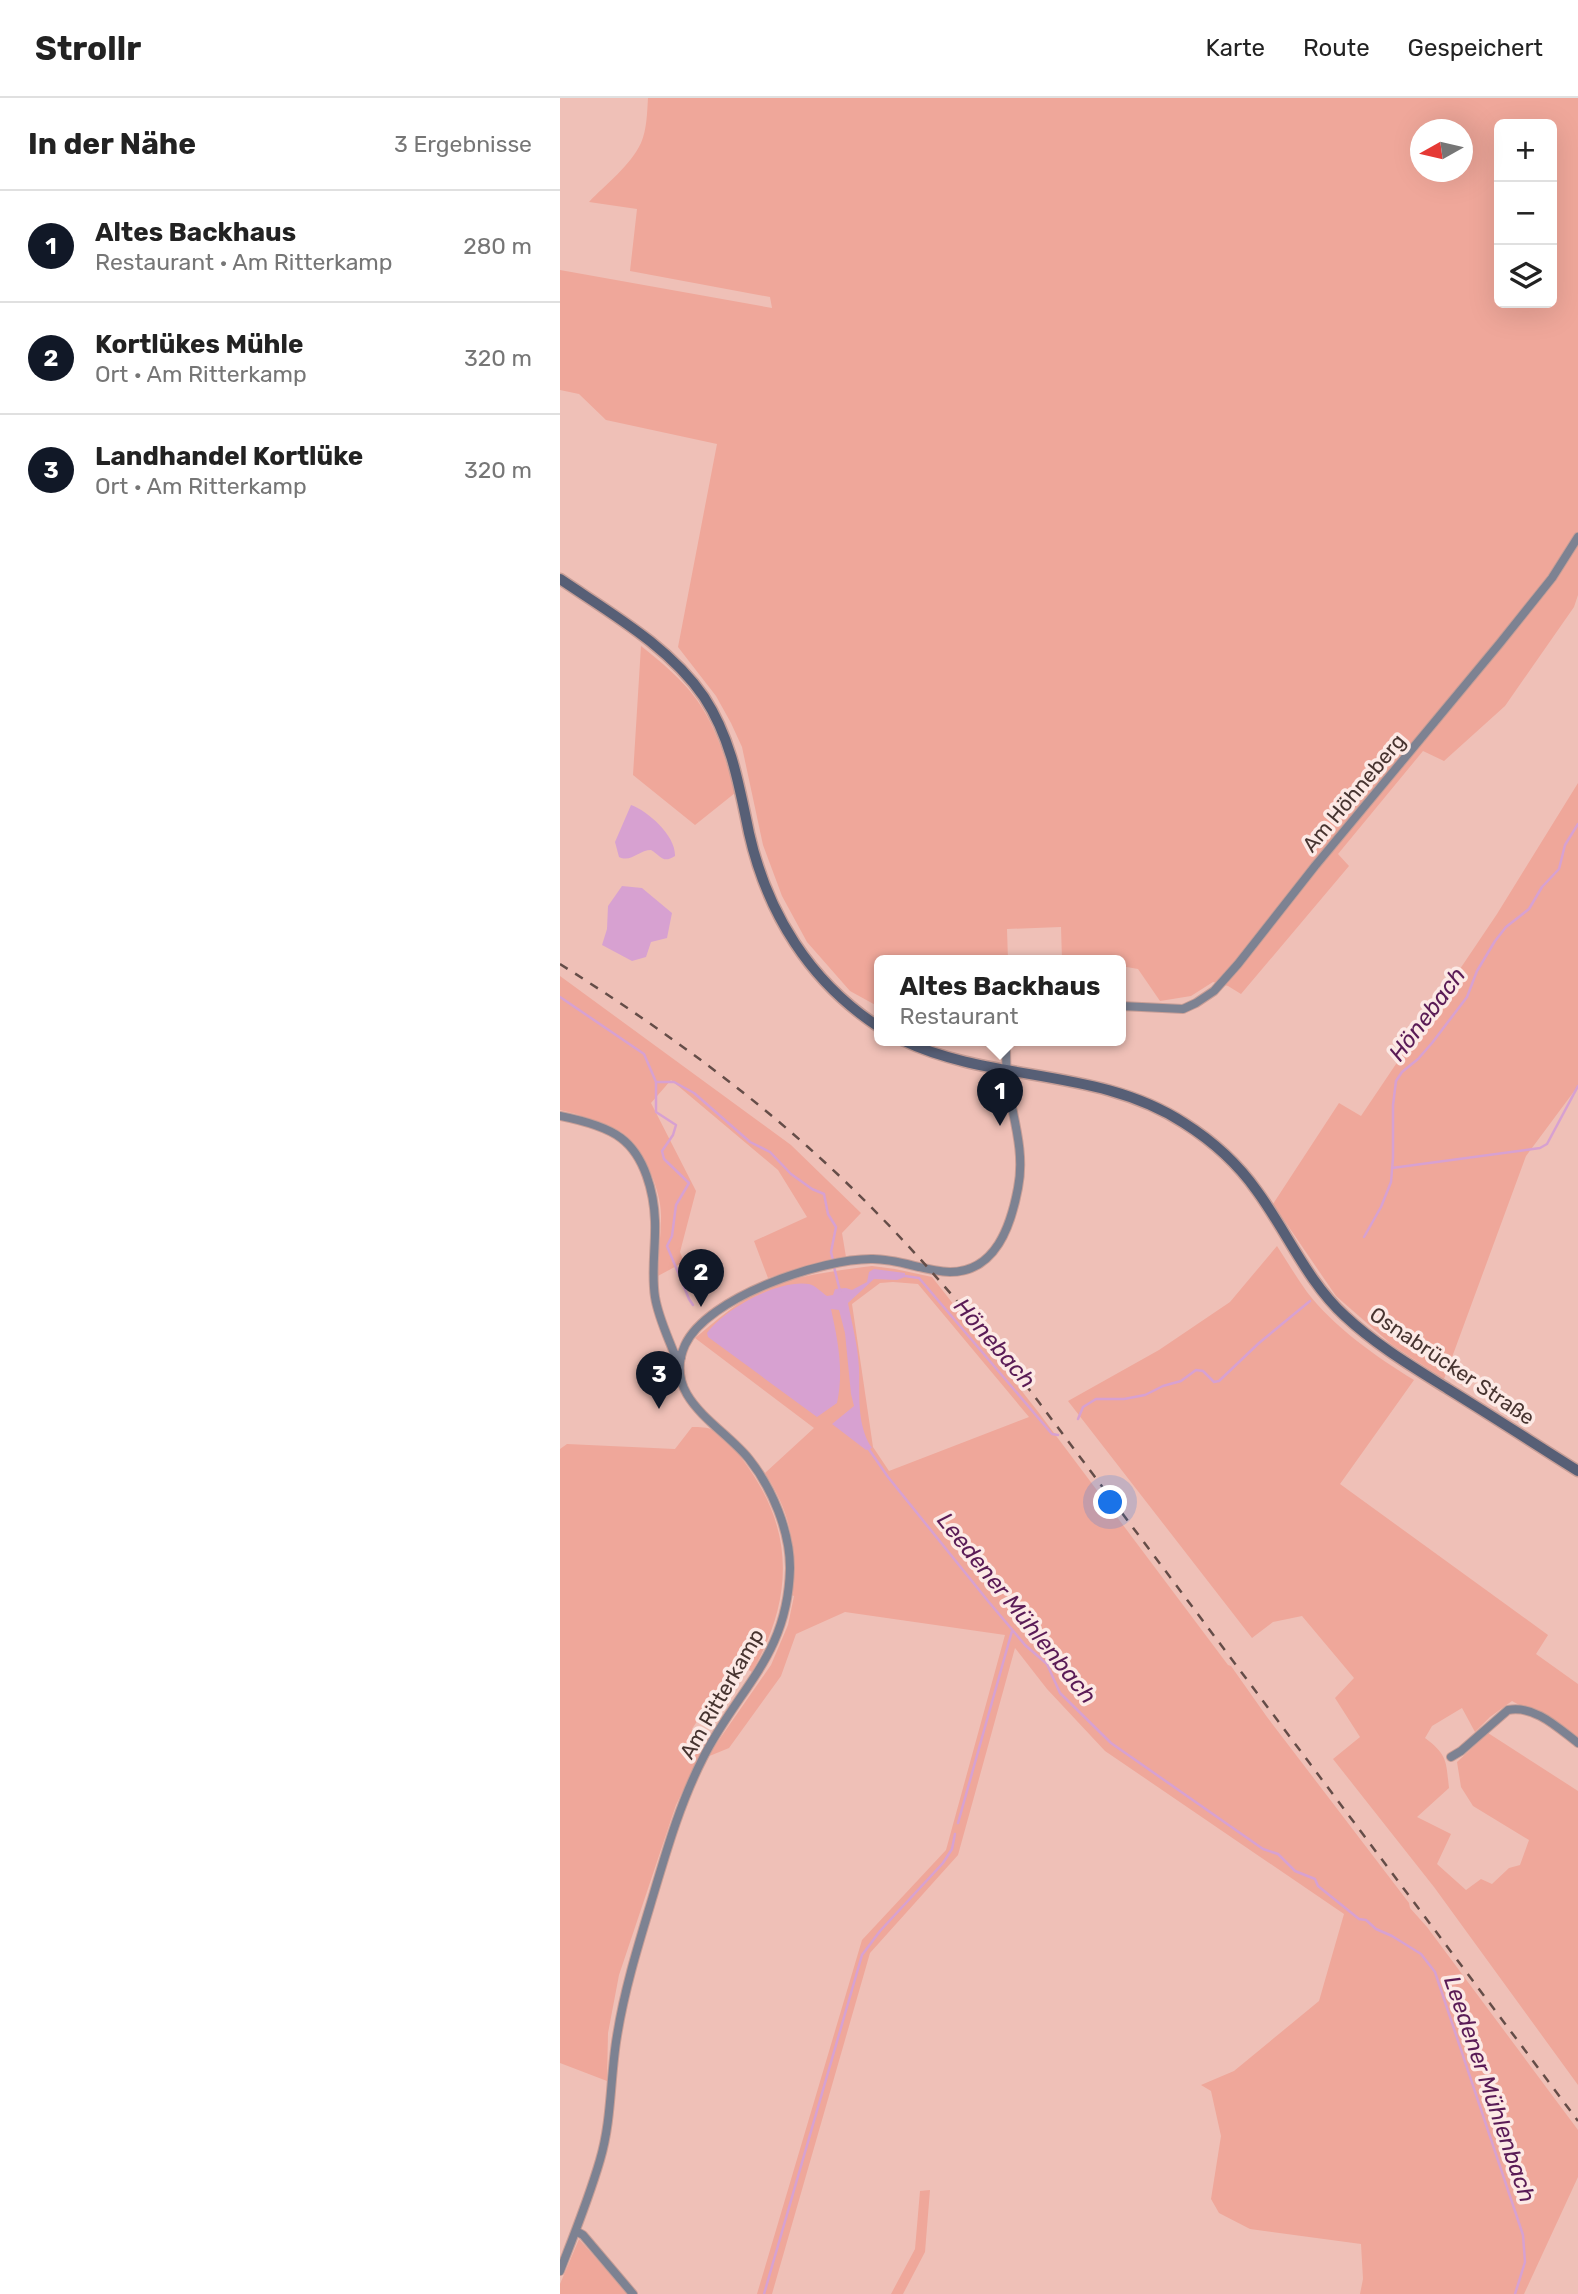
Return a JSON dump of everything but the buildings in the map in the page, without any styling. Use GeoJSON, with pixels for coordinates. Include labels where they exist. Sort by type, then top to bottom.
{"type":"FeatureCollection","features":[{"type":"Feature","properties":{"kind":"main road"},"geometry":{"type":"LineString","coordinates":[[560,579],[638,632],[676,664],[703,696],[721,728],[736,768],[756,862],[782,924],[805,960],[841,999],[874,1023]]}},
{"type":"Feature","properties":{"kind":"main road","name":"Osnabrücker Straße"},"geometry":{"type":"LineString","coordinates":[[917,1046],[944,1057],[1006,1071],[1094,1085],[1152,1105],[1183,1122],[1208,1140],[1257,1190],[1315,1282],[1343,1315],[1396,1356],[1578,1471]]}},
{"type":"Feature","properties":{"kind":"street","name":"Am Höhneberg"},"geometry":{"type":"LineString","coordinates":[[1126,1006],[1183,1009],[1214,991],[1552,578],[1578,537]]}},
{"type":"Feature","properties":{"kind":"street"},"geometry":{"type":"LineString","coordinates":[[681,1358],[690,1337],[703,1323],[754,1289],[820,1268],[870,1259],[953,1272],[970,1268],[998,1248],[1009,1224],[1019,1187],[1021,1167],[1021,1148],[1006,1071],[1006,1046]]}},
{"type":"Feature","properties":{"kind":"street","name":"Am Ritterkamp"},"geometry":{"type":"LineString","coordinates":[[560,1116],[598,1127],[621,1138],[646,1173],[655,1220],[655,1298],[674,1353],[681,1358],[680,1373],[684,1388],[694,1405],[735,1442],[761,1476],[778,1514],[786,1539],[790,1566],[786,1611],[771,1651],[704,1756],[680,1809],[629,1978],[617,2037],[601,2159],[560,2272]]}},
{"type":"Feature","properties":{"kind":"street"},"geometry":{"type":"LineString","coordinates":[[1451,1757],[1508,1710],[1518,1708],[1542,1717],[1578,1743]]}},
{"type":"Feature","properties":{"kind":"street"},"geometry":{"type":"LineString","coordinates":[[576,2231],[583,2235],[633,2294]]}},
{"type":"Feature","properties":{"kind":"shaded area"},"geometry":{"type":"Polygon","coordinates":[[[648,98],[1578,98],[1578,595],[1574,607],[1505,706],[1444,761],[1423,751],[1338,854],[1349,866],[1241,994],[1228,986],[1213,982],[1191,996],[1160,1001],[1138,969],[1126,967],[1126,955],[1062,955],[1061,927],[1007,929],[1008,955],[874,955],[874,1004],[850,991],[807,942],[782,896],[763,845],[742,747],[716,696],[678,647],[717,444],[606,420],[579,394],[560,390],[560,270],[772,308],[770,297],[630,271],[637,209],[589,202],[624,167],[641,143],[648,98]]]}},
{"type":"Feature","properties":{"kind":"shaded area"},"geometry":{"type":"Polygon","coordinates":[[[641,646],[678,678],[697,700],[715,733],[728,769],[735,793],[695,825],[633,775],[641,646]]]}},
{"type":"Feature","properties":{"kind":"shaded area"},"geometry":{"type":"Polygon","coordinates":[[[1578,783],[1578,1086],[1526,1156],[1444,1379],[1392,1345],[1336,1296],[1273,1204],[1339,1103],[1361,1116],[1497,914],[1578,783]]]}},
{"type":"Feature","properties":{"kind":"shaded area"},"geometry":{"type":"Polygon","coordinates":[[[631,805],[660,825],[671,840],[675,856],[665,859],[651,850],[627,858],[619,857],[615,842],[631,805]]]}},
{"type":"Feature","properties":{"kind":"shaded area"},"geometry":{"type":"Polygon","coordinates":[[[622,886],[642,888],[672,913],[667,938],[651,942],[646,957],[632,961],[602,945],[607,929],[608,906],[622,886]]]}},
{"type":"Feature","properties":{"kind":"shaded area"},"geometry":{"type":"Polygon","coordinates":[[[560,976],[791,1145],[861,1213],[842,1233],[846,1257],[768,1278],[754,1241],[807,1217],[778,1170],[671,1080],[651,1103],[696,1191],[680,1252],[684,1262],[656,1277],[660,1207],[655,1183],[644,1159],[621,1132],[600,1122],[560,1110],[560,976]]]}},
{"type":"Feature","properties":{"kind":"shaded area"},"geometry":{"type":"Polygon","coordinates":[[[1277,1246],[1307,1292],[1330,1318],[1370,1351],[1414,1380],[1340,1484],[1548,1635],[1536,1654],[1578,1684],[1578,1738],[1512,1701],[1475,1732],[1462,1708],[1432,1726],[1425,1738],[1442,1754],[1449,1788],[1417,1817],[1451,1834],[1437,1864],[1466,1890],[1481,1879],[1492,1884],[1509,1868],[1520,1865],[1529,1840],[1473,1806],[1461,1787],[1457,1762],[1488,1733],[1578,1791],[1578,2085],[1434,1887],[1333,1759],[1360,1737],[1335,1698],[1354,1678],[1302,1616],[1273,1622],[1252,1638],[1068,1401],[1159,1350],[1230,1302],[1277,1246]]]}},
{"type":"Feature","properties":{"kind":"shaded area"},"geometry":{"type":"Polygon","coordinates":[[[872,1266],[932,1277],[1231,1666],[1578,2130],[1578,2177],[1524,2294],[1360,2294],[1363,2279],[1361,2244],[1250,2229],[1219,2213],[1211,2199],[1221,2136],[1211,2091],[1201,2085],[1234,2071],[1319,2001],[1344,1914],[1105,1751],[1047,1689],[1015,1648],[958,1855],[870,1953],[772,2294],[757,2294],[862,1940],[946,1850],[1005,1635],[845,1612],[796,1634],[781,1676],[729,1748],[707,1757],[771,1665],[788,1625],[794,1596],[791,1595],[793,1561],[790,1531],[781,1502],[765,1473],[814,1428],[695,1338],[740,1302],[771,1286],[808,1276],[872,1266]],[[880,1283],[852,1304],[873,1447],[889,1471],[1029,1417],[918,1284],[880,1283]]]}},
{"type":"Feature","properties":{"kind":"shaded area"},"geometry":{"type":"Polygon","coordinates":[[[874,1269],[905,1273],[905,1277],[897,1280],[874,1279],[848,1303],[858,1360],[861,1419],[872,1448],[866,1450],[832,1424],[854,1406],[845,1333],[839,1310],[831,1309],[840,1368],[837,1403],[817,1417],[708,1337],[707,1333],[739,1306],[768,1291],[783,1286],[809,1284],[827,1296],[833,1295],[835,1289],[852,1290],[867,1282],[869,1272],[874,1269]]]}},
{"type":"Feature","properties":{"kind":"shaded area"},"geometry":{"type":"Polygon","coordinates":[[[692,1427],[711,1429],[724,1438],[750,1470],[765,1495],[781,1545],[781,1595],[775,1621],[752,1672],[735,1662],[692,1729],[707,1741],[676,1805],[619,1975],[608,2033],[607,2081],[560,2063],[560,1449],[567,1444],[675,1449],[692,1427]]]}},
{"type":"Feature","properties":{"kind":"shaded area"},"geometry":{"type":"Polygon","coordinates":[[[930,2190],[925,2252],[903,2294],[891,2294],[915,2249],[920,2191],[930,2190]]]}},
{"type":"Feature","properties":{"kind":"shaded area"},"geometry":{"type":"Polygon","coordinates":[[[579,2239],[628,2294],[560,2294],[560,2284],[579,2239]]]}},
{"type":"Feature","properties":{"kind":"waterway","name":"Hönebach"},"geometry":{"type":"LineString","coordinates":[[1364,1237],[1391,1182],[1396,1081],[1432,1043],[1467,997],[1477,971],[1495,941],[1506,927],[1529,909],[1542,887],[1559,869],[1565,845],[1578,824]]}},
{"type":"Feature","properties":{"kind":"waterway","name":"Leedener Mühlenbach"},"geometry":{"type":"LineString","coordinates":[[560,997],[644,1054],[656,1082],[674,1082],[694,1093],[750,1142],[770,1152],[791,1174],[824,1194],[828,1214],[836,1227],[831,1252],[833,1260]]}},
{"type":"Feature","properties":{"kind":"waterway"},"geometry":{"type":"LineString","coordinates":[[656,1082],[656,1112],[676,1125],[662,1151],[664,1159],[689,1183],[676,1205],[672,1236],[667,1246],[693,1305]]}},
{"type":"Feature","properties":{"kind":"waterway"},"geometry":{"type":"LineString","coordinates":[[1392,1168],[1540,1148],[1547,1144],[1578,1086]]}},
{"type":"Feature","properties":{"kind":"waterway","name":"Leedener Mühlenbach"},"geometry":{"type":"LineString","coordinates":[[834,1267],[840,1291]]}},
{"type":"Feature","properties":{"kind":"waterway","name":"Hönebach"},"geometry":{"type":"LineString","coordinates":[[905,1276],[919,1278],[1052,1434],[1058,1435]]}},
{"type":"Feature","properties":{"kind":"waterway","name":"Hönebach"},"geometry":{"type":"LineString","coordinates":[[1078,1419],[1083,1407],[1096,1399],[1124,1399],[1145,1395],[1181,1381],[1196,1370],[1203,1371],[1214,1382],[1219,1381],[1259,1343],[1310,1301]]}},
{"type":"Feature","properties":{"kind":"waterway","name":"Leedener Mühlenbach"},"geometry":{"type":"LineString","coordinates":[[868,1448],[888,1477],[988,1601],[1025,1645],[1047,1664],[1060,1693],[1111,1743],[1263,1849],[1278,1854],[1295,1871],[1315,1879],[1318,1886],[1359,1919],[1366,1920],[1376,1929],[1421,1954],[1435,1972],[1523,2235],[1525,2262],[1515,2294]]}},
{"type":"Feature","properties":{"kind":"waterway"},"geometry":{"type":"LineString","coordinates":[[958,1823],[1012,1631]]}},
{"type":"Feature","properties":{"kind":"waterway"},"geometry":{"type":"LineString","coordinates":[[764,2294],[862,1955],[880,1931],[943,1863],[952,1849],[955,1834]]}},
{"type":"Feature","properties":{"kind":"railway"},"geometry":{"type":"LineString","coordinates":[[560,964],[677,1043],[788,1130],[857,1193],[948,1290],[1032,1393],[1578,2121]]}},
{"type":"Feature","properties":{"kind":"place","name":"Altes Backhaus"},"geometry":{"type":"Point","coordinates":[1000,1126]}},
{"type":"Feature","properties":{"kind":"place","name":"Kortlükes Mühle"},"geometry":{"type":"Point","coordinates":[701,1307]}},
{"type":"Feature","properties":{"kind":"place","name":"Landhandel Kortlüke"},"geometry":{"type":"Point","coordinates":[659,1409]}}]}
